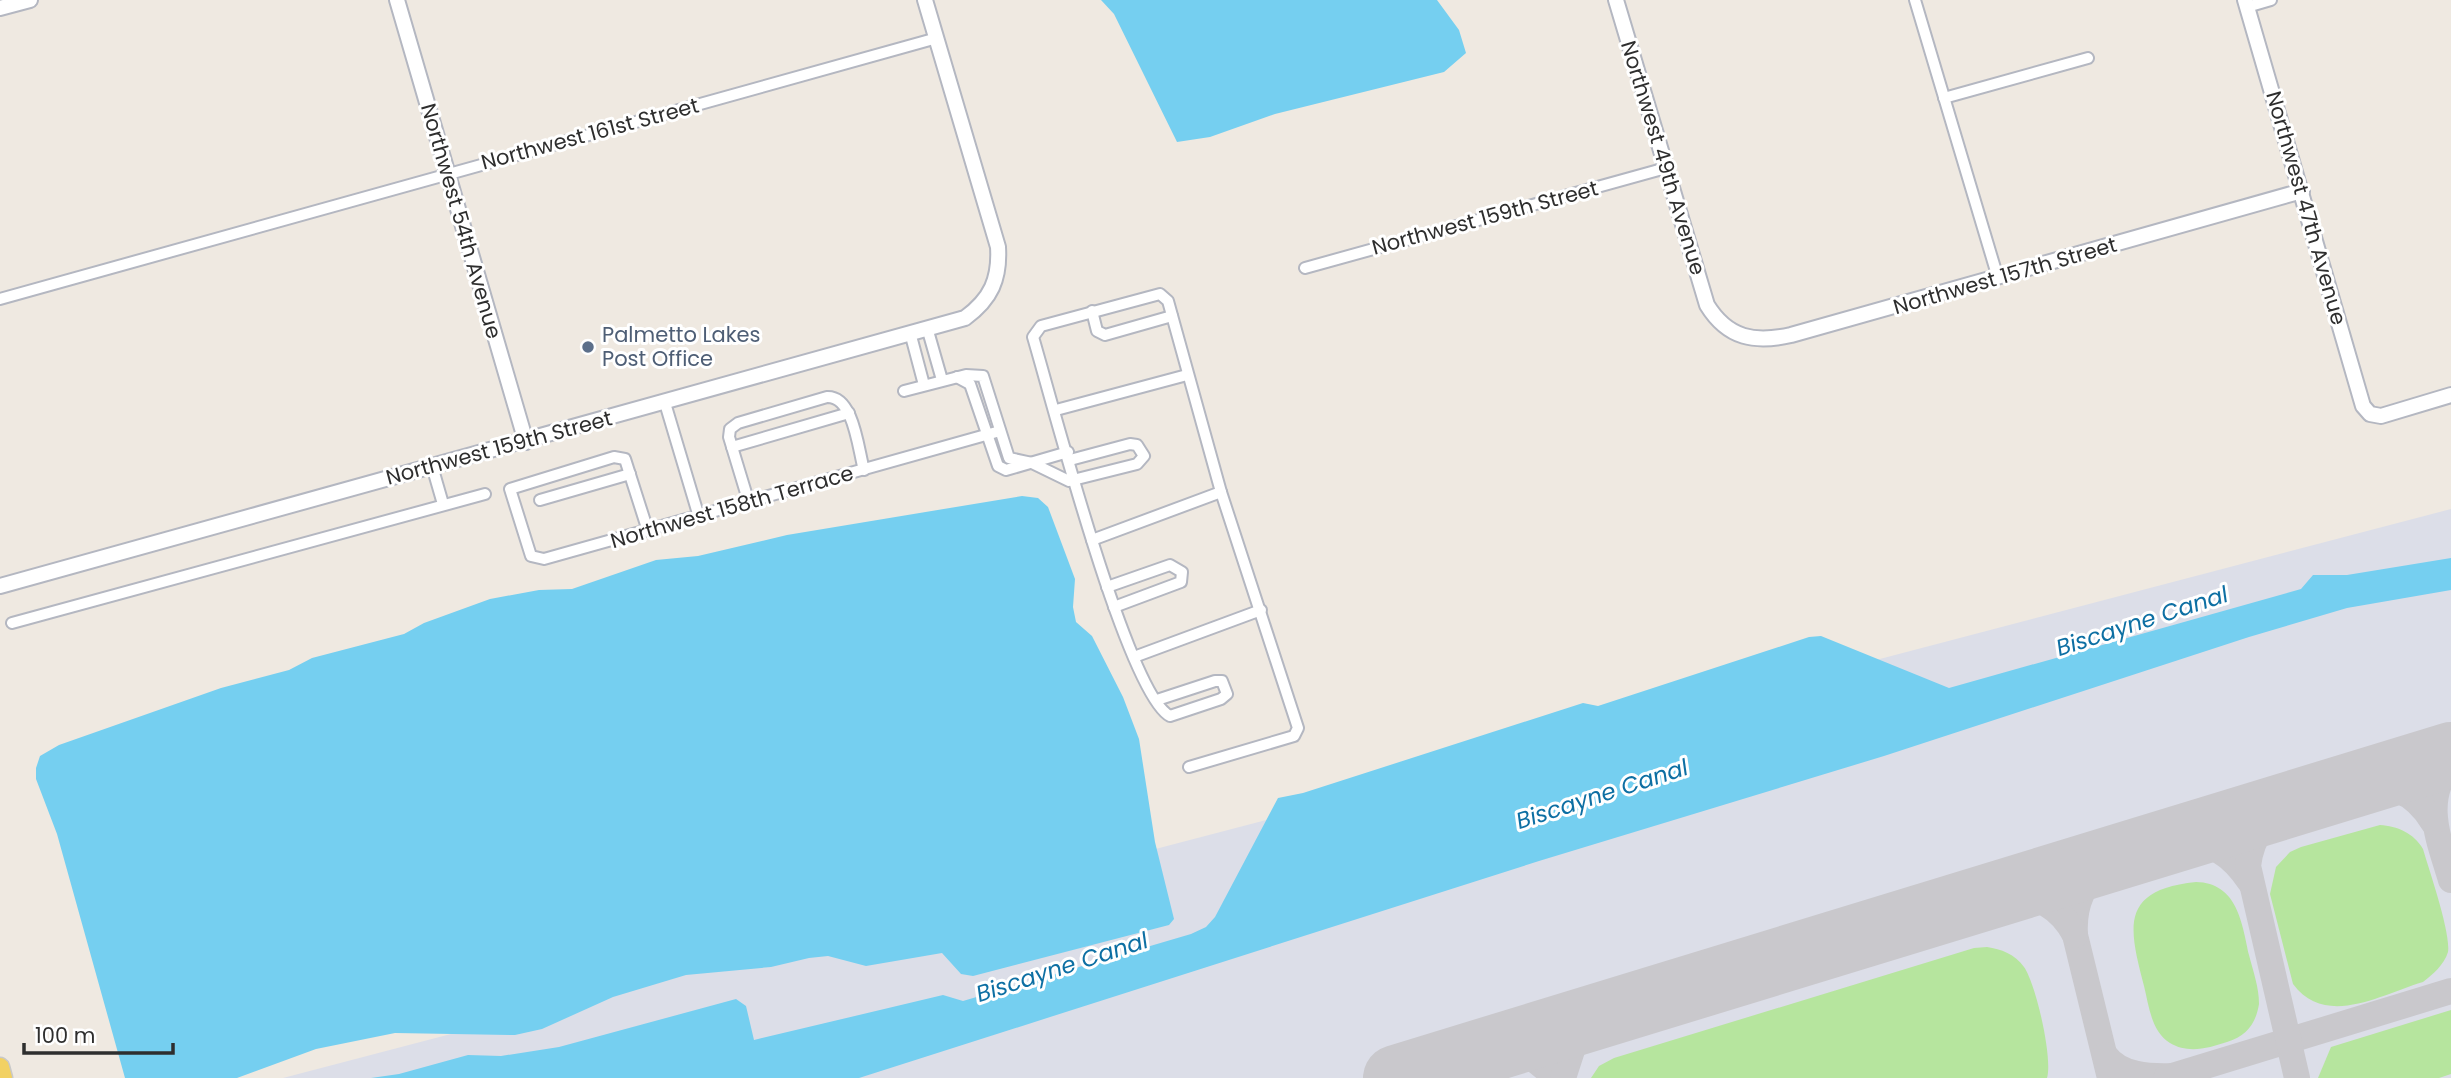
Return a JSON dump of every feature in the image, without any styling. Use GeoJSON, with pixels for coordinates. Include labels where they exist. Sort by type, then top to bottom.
{"type":"FeatureCollection","features":[{"type":"Feature","properties":{"kind":"main road"},"geometry":{"type":"LineString","coordinates":[[0,1066],[3,1078]]}},
{"type":"Feature","properties":{"kind":"street"},"geometry":{"type":"LineString","coordinates":[[0,8],[30,0]]}},
{"type":"Feature","properties":{"kind":"street","name":"Northwest 54th Avenue"},"geometry":{"type":"LineString","coordinates":[[397,0],[526,442]]}},
{"type":"Feature","properties":{"kind":"street"},"geometry":{"type":"LineString","coordinates":[[925,0],[937,38]]}},
{"type":"Feature","properties":{"kind":"street","name":"Northwest 49th Avenue"},"geometry":{"type":"LineString","coordinates":[[1616,0],[1702,289],[1713,314]]}},
{"type":"Feature","properties":{"kind":"street"},"geometry":{"type":"LineString","coordinates":[[1915,0],[1998,278]]}},
{"type":"Feature","properties":{"kind":"street"},"geometry":{"type":"LineString","coordinates":[[2246,3],[2271,0]]}},
{"type":"Feature","properties":{"kind":"street","name":"Northwest 47th Avenue"},"geometry":{"type":"LineString","coordinates":[[2246,3],[2363,406],[2370,414],[2381,416],[2451,395]]}},
{"type":"Feature","properties":{"kind":"street","name":"Northwest 161st Street"},"geometry":{"type":"LineString","coordinates":[[0,299],[937,38]]}},
{"type":"Feature","properties":{"kind":"street","name":"Northwest 159th Street"},"geometry":{"type":"LineString","coordinates":[[0,586],[928,331],[965,318],[990,295],[996,282],[998,247],[937,38]]}},
{"type":"Feature","properties":{"kind":"street"},"geometry":{"type":"LineString","coordinates":[[1944,98],[2088,58]]}},
{"type":"Feature","properties":{"kind":"street","name":"Northwest 159th Street"},"geometry":{"type":"LineString","coordinates":[[1305,268],[1666,169]]}},
{"type":"Feature","properties":{"kind":"street","name":"Northwest 157th Street"},"geometry":{"type":"LineString","coordinates":[[1713,314],[1726,329],[1739,336],[1770,340],[2302,191]]}},
{"type":"Feature","properties":{"kind":"street"},"geometry":{"type":"LineString","coordinates":[[1157,700],[1215,681],[1222,681],[1227,688],[1227,694],[1221,699],[1170,716],[1165,714],[1157,700],[1133,657],[1092,540],[1033,337],[1041,326],[1160,294],[1168,301],[1221,492],[1298,728],[1294,736],[1189,767]]}},
{"type":"Feature","properties":{"kind":"street"},"geometry":{"type":"LineString","coordinates":[[1092,312],[1097,331],[1105,335],[1172,316]]}},
{"type":"Feature","properties":{"kind":"street"},"geometry":{"type":"LineString","coordinates":[[928,331],[942,380]]}},
{"type":"Feature","properties":{"kind":"street"},"geometry":{"type":"LineString","coordinates":[[911,335],[924,385]]}},
{"type":"Feature","properties":{"kind":"street"},"geometry":{"type":"LineString","coordinates":[[904,391],[942,380],[957,377],[975,374],[985,379],[1009,458],[1032,463],[1058,477],[1076,481],[1137,464],[1144,456],[1137,445],[1130,444],[1032,463],[1006,470],[998,466],[970,384],[957,377]]}},
{"type":"Feature","properties":{"kind":"street"},"geometry":{"type":"LineString","coordinates":[[1056,410],[1187,375]]}},
{"type":"Feature","properties":{"kind":"street"},"geometry":{"type":"LineString","coordinates":[[749,503],[729,437],[732,426],[827,397],[842,400],[849,413],[864,470]]}},
{"type":"Feature","properties":{"kind":"street"},"geometry":{"type":"LineString","coordinates":[[665,403],[699,517]]}},
{"type":"Feature","properties":{"kind":"street"},"geometry":{"type":"LineString","coordinates":[[732,447],[849,413]]}},
{"type":"Feature","properties":{"kind":"street","name":"Northwest 158th Terrace"},"geometry":{"type":"LineString","coordinates":[[630,474],[625,459],[614,457],[510,489],[531,556],[544,559],[1000,431]]}},
{"type":"Feature","properties":{"kind":"street"},"geometry":{"type":"LineString","coordinates":[[432,466],[443,504]]}},
{"type":"Feature","properties":{"kind":"street"},"geometry":{"type":"LineString","coordinates":[[540,500],[630,474],[648,531]]}},
{"type":"Feature","properties":{"kind":"street"},"geometry":{"type":"LineString","coordinates":[[1092,540],[1221,492]]}},
{"type":"Feature","properties":{"kind":"street","name":"Northwest 159th Street"},"geometry":{"type":"LineString","coordinates":[[12,623],[485,494]]}},
{"type":"Feature","properties":{"kind":"street"},"geometry":{"type":"LineString","coordinates":[[1107,587],[1170,565],[1182,572],[1181,582],[1114,607]]}},
{"type":"Feature","properties":{"kind":"street"},"geometry":{"type":"LineString","coordinates":[[1133,657],[1261,610]]}},
{"type":"Feature","properties":{"kind":"shaded area"},"geometry":{"type":"Polygon","coordinates":[[[2451,509],[2451,1078],[283,1078],[2451,509]]]}},
{"type":"Feature","properties":{"kind":"green space"},"geometry":{"type":"Polygon","coordinates":[[[2380,825],[2404,831],[2423,849],[2443,917],[2448,952],[2441,965],[2423,982],[2354,1004],[2321,1004],[2306,997],[2293,984],[2270,894],[2276,867],[2290,852],[2301,847],[2380,825]]]}},
{"type":"Feature","properties":{"kind":"green space"},"geometry":{"type":"Polygon","coordinates":[[[2196,882],[2221,889],[2235,906],[2244,930],[2259,1004],[2253,1023],[2240,1036],[2213,1046],[2191,1049],[2170,1043],[2155,1025],[2139,965],[2134,930],[2136,915],[2142,903],[2153,893],[2171,886],[2196,882]]]}},
{"type":"Feature","properties":{"kind":"green space"},"geometry":{"type":"Polygon","coordinates":[[[1987,947],[2012,955],[2029,976],[2046,1039],[2047,1078],[1591,1078],[1599,1066],[1614,1058],[1974,948],[1987,947]]]}},
{"type":"Feature","properties":{"kind":"green space"},"geometry":{"type":"Polygon","coordinates":[[[2451,1010],[2451,1074],[2439,1078],[2318,1078],[2331,1047],[2451,1010]]]}},
{"type":"Feature","properties":{"kind":"water"},"geometry":{"type":"Polygon","coordinates":[[[1101,0],[1437,0],[1459,30],[1466,53],[1444,72],[1275,114],[1210,137],[1177,142],[1114,14],[1101,0]]]}},
{"type":"Feature","properties":{"kind":"water"},"geometry":{"type":"Polygon","coordinates":[[[1022,496],[1038,498],[1048,507],[1075,579],[1073,607],[1076,622],[1092,636],[1123,697],[1139,739],[1155,842],[1174,919],[1169,925],[973,976],[961,974],[942,953],[866,966],[828,956],[809,958],[771,967],[686,975],[613,997],[542,1029],[515,1035],[395,1033],[316,1049],[237,1078],[125,1078],[57,834],[36,779],[40,756],[59,745],[221,688],[289,670],[312,658],[404,634],[424,623],[490,599],[539,590],[572,589],[656,560],[698,556],[787,535],[1022,496]]]}},
{"type":"Feature","properties":{"kind":"water","name":"Biscayne Canal"},"geometry":{"type":"Polygon","coordinates":[[[2451,558],[2451,590],[2347,608],[2249,637],[1884,756],[1539,861],[859,1078],[371,1078],[399,1074],[468,1055],[501,1056],[559,1047],[736,999],[746,1006],[754,1040],[943,995],[963,1001],[1191,934],[1206,927],[1215,917],[1278,798],[1303,793],[1583,703],[1598,706],[1809,637],[1821,636],[1949,688],[2301,589],[2313,575],[2347,575],[2451,558]]]}},
{"type":"Feature","properties":{"kind":"taxiway"},"geometry":{"type":"LineString","coordinates":[[2451,763],[2442,777],[2435,806],[2438,835],[2451,880]]}},
{"type":"Feature","properties":{"kind":"taxiway"},"geometry":{"type":"LineString","coordinates":[[2351,786],[2376,785],[2398,790],[2417,802],[2433,822]]}},
{"type":"Feature","properties":{"kind":"taxiway"},"geometry":{"type":"LineString","coordinates":[[2297,1078],[2248,866],[2253,844],[2263,827],[2298,802]]}},
{"type":"Feature","properties":{"kind":"taxiway"},"geometry":{"type":"LineString","coordinates":[[2177,839],[2210,846],[2228,856],[2250,882]]}},
{"type":"Feature","properties":{"kind":"taxiway"},"geometry":{"type":"LineString","coordinates":[[2108,860],[2092,876],[2078,903],[2075,935],[2110,1078]]}},
{"type":"Feature","properties":{"kind":"taxiway"},"geometry":{"type":"LineString","coordinates":[[2005,891],[2046,904],[2062,917],[2075,935]]}},
{"type":"Feature","properties":{"kind":"taxiway"},"geometry":{"type":"LineString","coordinates":[[2166,1078],[2451,991]]}},
{"type":"Feature","properties":{"kind":"taxiway"},"geometry":{"type":"LineString","coordinates":[[1563,1078],[1575,1041],[1599,1016]]}},
{"type":"Feature","properties":{"kind":"taxiway"},"geometry":{"type":"LineString","coordinates":[[1496,1048],[1530,1056],[1557,1078]]}},
{"type":"Feature","properties":{"kind":"taxiway"},"geometry":{"type":"LineString","coordinates":[[2105,1055],[2119,1067],[2136,1074],[2174,1076]]}},
{"type":"Feature","properties":{"kind":"runway"},"geometry":{"type":"LineString","coordinates":[[1396,1078],[2451,755]]}},
{"type":"Feature","properties":{"kind":"place","name":"Palmetto Lakes Post Office"},"geometry":{"type":"Point","coordinates":[588,347]}}]}
